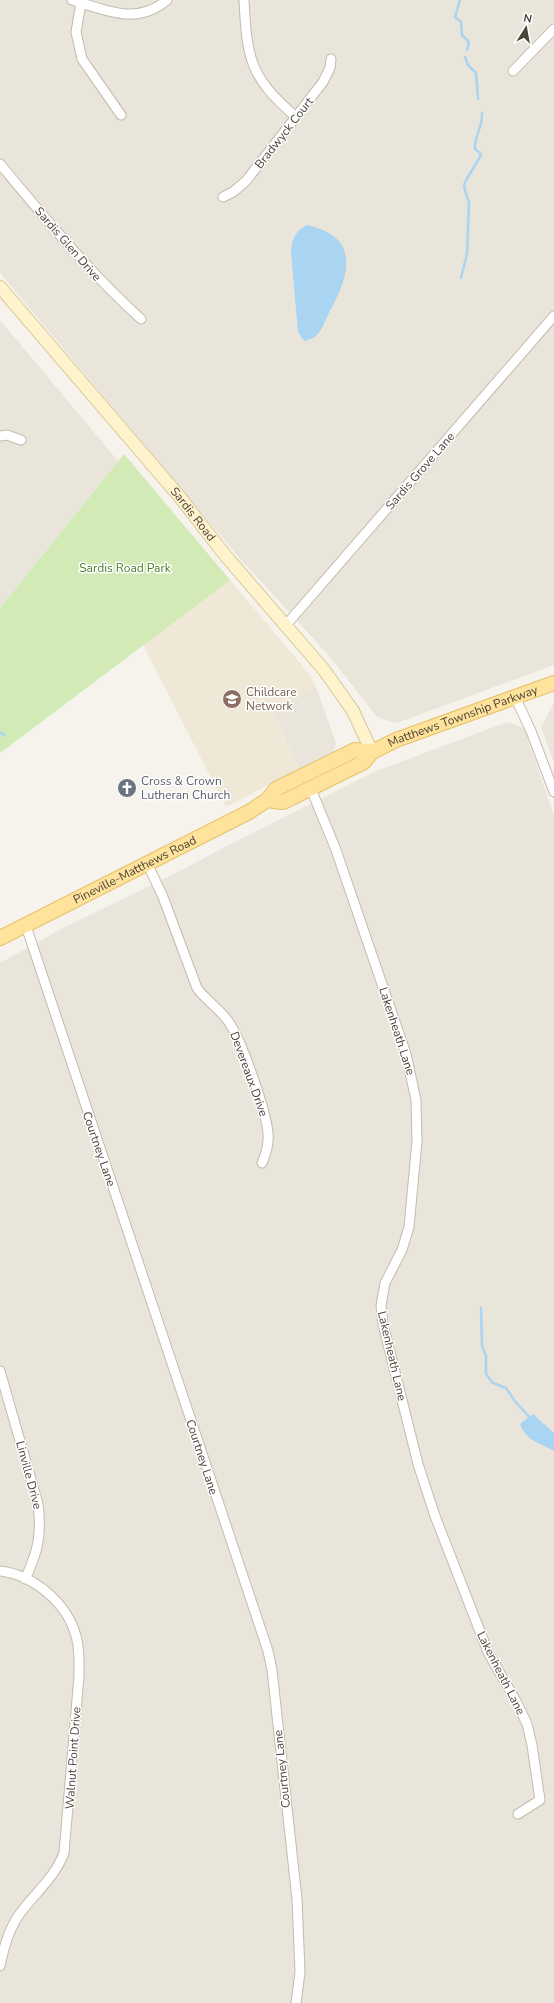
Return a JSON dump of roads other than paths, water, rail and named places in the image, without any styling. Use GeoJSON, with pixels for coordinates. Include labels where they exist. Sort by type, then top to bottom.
{"type":"FeatureCollection","features":[{"type":"Feature","properties":{"kind":"main road","name":"Sardis Road"},"geometry":{"type":"LineString","coordinates":[[0,287],[179,496],[225,555],[340,690],[356,717],[372,752]]}},
{"type":"Feature","properties":{"kind":"main road","name":"Matthews Township Parkway"},"geometry":{"type":"LineString","coordinates":[[372,752],[396,740],[554,683]]}},
{"type":"Feature","properties":{"kind":"main road","name":"Pineville-Matthews Road"},"geometry":{"type":"LineString","coordinates":[[0,938],[248,812],[268,800],[276,789],[355,750],[372,752]]}},
{"type":"Feature","properties":{"kind":"main road"},"geometry":{"type":"LineString","coordinates":[[268,800],[283,802],[364,762],[372,752]]}},
{"type":"Feature","properties":{"kind":"street"},"geometry":{"type":"LineString","coordinates":[[121,116],[82,59],[76,32],[77,1],[111,12],[134,14],[154,9],[167,0]]}},
{"type":"Feature","properties":{"kind":"street"},"geometry":{"type":"LineString","coordinates":[[244,0],[246,39],[253,66],[268,92],[296,117]]}},
{"type":"Feature","properties":{"kind":"street"},"geometry":{"type":"LineString","coordinates":[[513,72],[554,29]]}},
{"type":"Feature","properties":{"kind":"street","name":"Bradwyck Court"},"geometry":{"type":"LineString","coordinates":[[223,197],[233,192],[246,181],[296,117],[323,82],[330,68],[331,58]]}},
{"type":"Feature","properties":{"kind":"street","name":"Sardis Glen Drive"},"geometry":{"type":"LineString","coordinates":[[0,164],[83,262],[106,287],[141,319]]}},
{"type":"Feature","properties":{"kind":"street","name":"Sardis Grove Lane"},"geometry":{"type":"LineString","coordinates":[[286,625],[554,316]]}},
{"type":"Feature","properties":{"kind":"street"},"geometry":{"type":"LineString","coordinates":[[0,436],[7,435],[21,440]]}},
{"type":"Feature","properties":{"kind":"street"},"geometry":{"type":"LineString","coordinates":[[515,697],[531,731],[554,792]]}},
{"type":"Feature","properties":{"kind":"street","name":"Lakenheath Lane"},"geometry":{"type":"LineString","coordinates":[[311,789],[341,864],[406,1054],[414,1085],[417,1141],[409,1227],[402,1250],[385,1283],[381,1312],[418,1464],[435,1516],[488,1652],[517,1704],[530,1737],[540,1800],[518,1814]]}},
{"type":"Feature","properties":{"kind":"street","name":"Devereaux Drive"},"geometry":{"type":"LineString","coordinates":[[147,863],[163,897],[197,988],[204,999],[230,1022],[236,1034],[261,1104],[268,1133],[268,1147],[262,1163]]}},
{"type":"Feature","properties":{"kind":"street","name":"Courtney Lane"},"geometry":{"type":"LineString","coordinates":[[26,926],[268,1651],[272,1670],[297,1899],[300,1972],[296,2003]]}},
{"type":"Feature","properties":{"kind":"street","name":"Linville Drive"},"geometry":{"type":"LineString","coordinates":[[0,1371],[38,1504],[40,1519],[39,1542],[26,1579]]}},
{"type":"Feature","properties":{"kind":"street","name":"Walnut Point Drive"},"geometry":{"type":"LineString","coordinates":[[0,1571],[26,1579],[48,1594],[68,1618],[76,1636],[79,1651],[79,1676],[64,1853],[60,1865],[51,1878],[20,1913],[2,1948],[0,1966]]}},
{"type":"Feature","properties":{"kind":"water"},"geometry":{"type":"Polygon","coordinates":[[[307,225],[322,230],[337,238],[343,247],[346,256],[346,265],[340,291],[322,328],[313,338],[304,341],[298,332],[291,252],[292,243],[295,236],[303,227],[307,225]]]}},
{"type":"Feature","properties":{"kind":"water"},"geometry":{"type":"Polygon","coordinates":[[[533,1414],[554,1433],[554,1451],[534,1441],[523,1430],[520,1424],[533,1414]]]}},
{"type":"Feature","properties":{"kind":"waterway"},"geometry":{"type":"LineString","coordinates":[[460,0],[455,17],[461,22],[462,35],[469,42],[467,50]]}},
{"type":"Feature","properties":{"kind":"waterway"},"geometry":{"type":"LineString","coordinates":[[465,57],[468,65],[476,73],[478,99]]}},
{"type":"Feature","properties":{"kind":"waterway"},"geometry":{"type":"LineString","coordinates":[[461,278],[467,254],[469,203],[464,187],[465,182],[481,154],[475,149],[475,144],[481,123],[482,113]]}},
{"type":"Feature","properties":{"kind":"waterway"},"geometry":{"type":"LineString","coordinates":[[0,732],[4,735]]}},
{"type":"Feature","properties":{"kind":"waterway"},"geometry":{"type":"LineString","coordinates":[[481,1308],[482,1346],[486,1356],[486,1374],[493,1383],[506,1388],[514,1400],[531,1419]]}},
{"type":"Feature","properties":{"kind":"place","name":"Childcare Network"},"geometry":{"type":"Point","coordinates":[232,699]}},
{"type":"Feature","properties":{"kind":"place","name":"Cross & Crown Lutheran Church"},"geometry":{"type":"Point","coordinates":[127,788]}},
{"type":"Feature","properties":{"kind":"park label","name":"Sardis Road Park"},"geometry":{"type":"Point","coordinates":[125,568]}}]}
